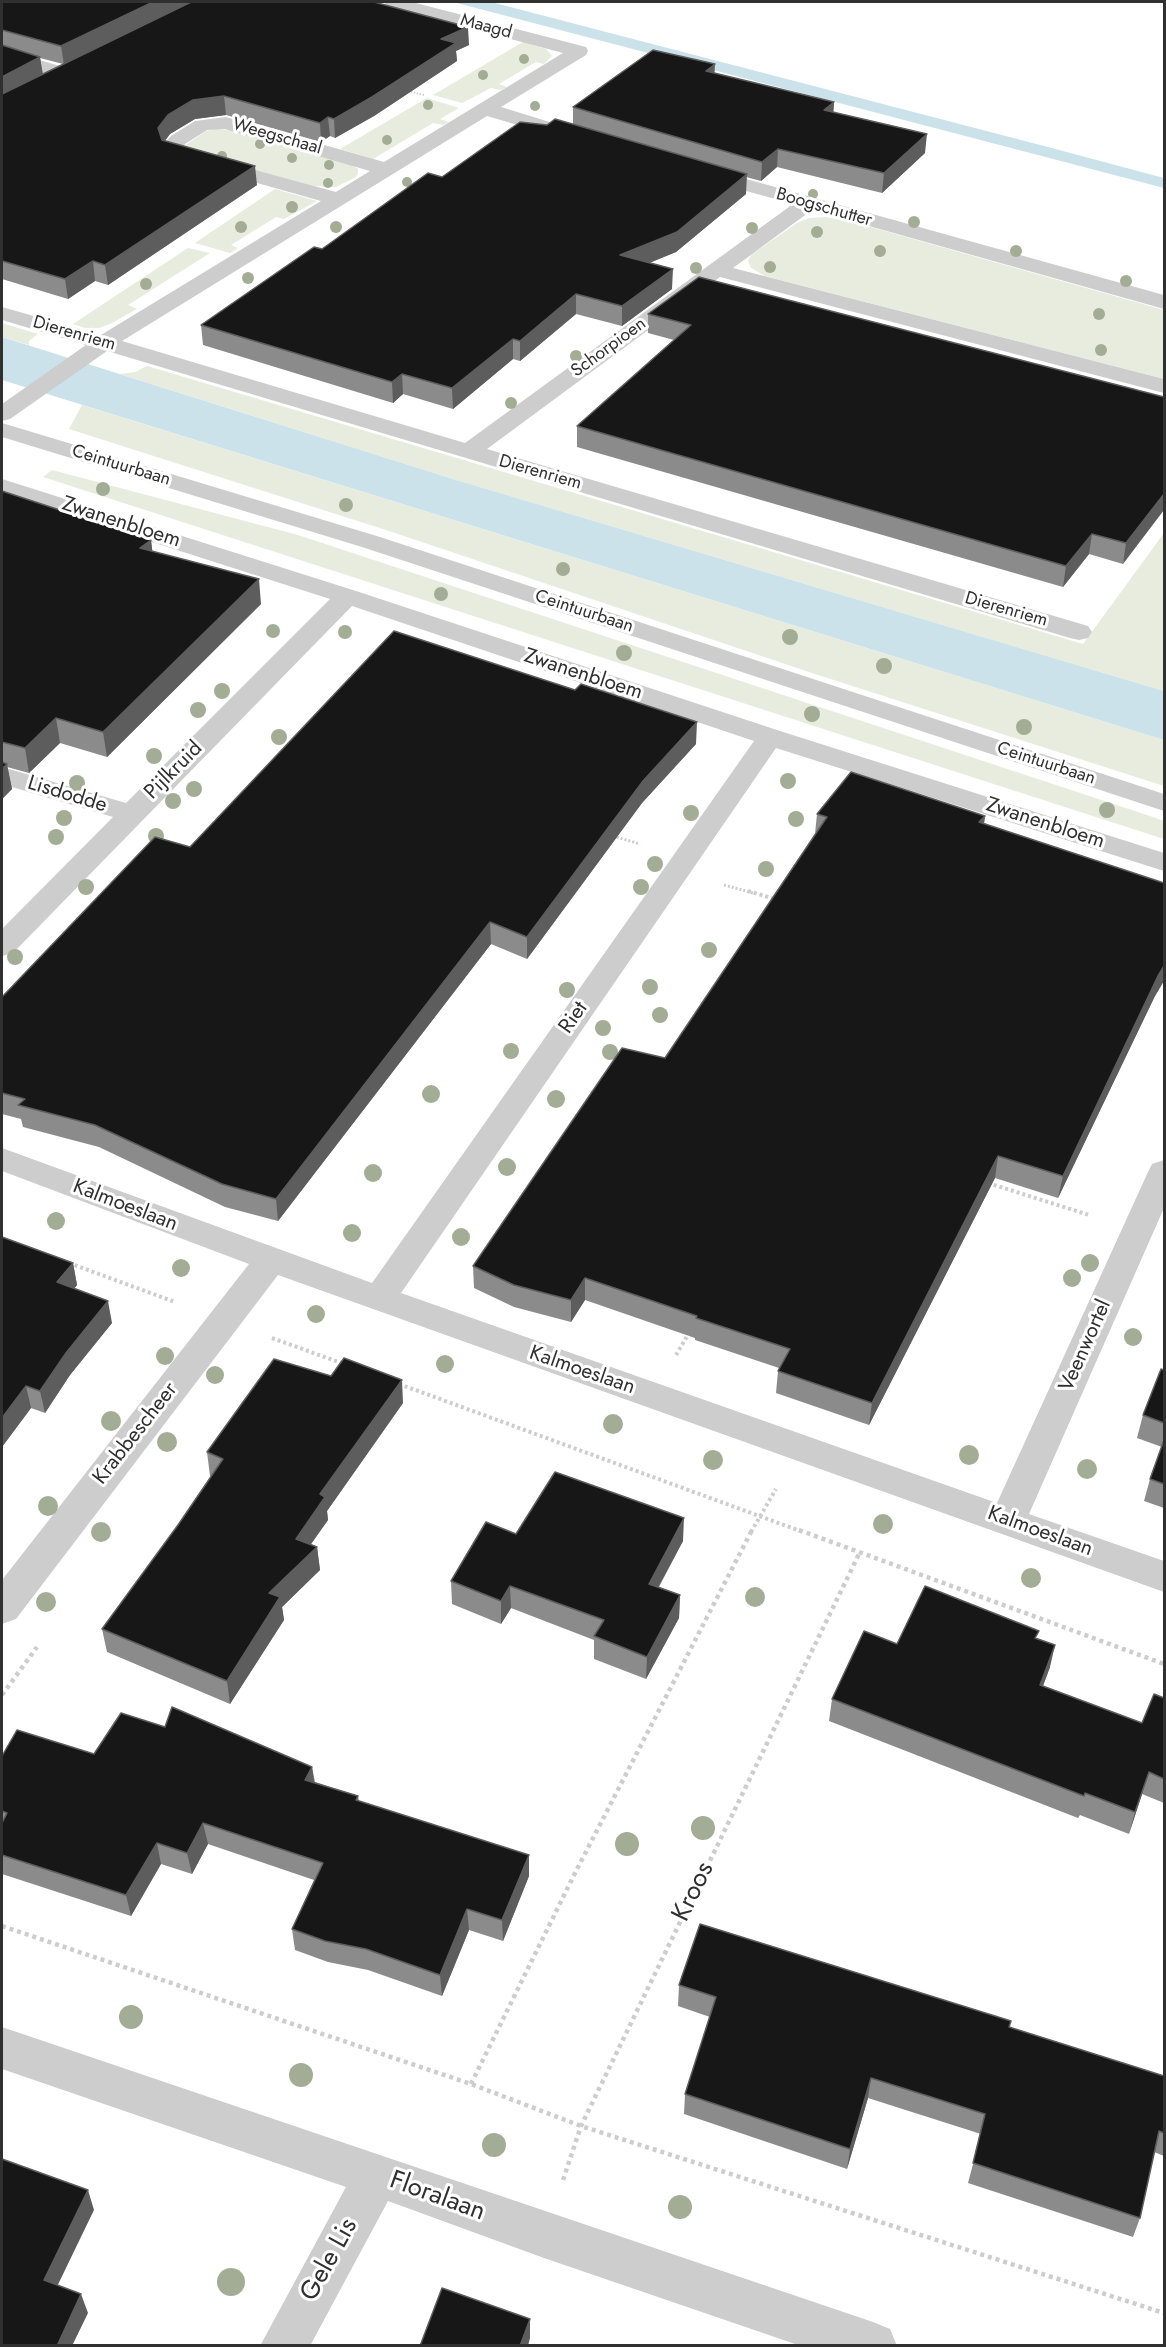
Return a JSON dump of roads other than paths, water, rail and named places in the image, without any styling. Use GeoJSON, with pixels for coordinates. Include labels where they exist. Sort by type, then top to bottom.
{"type":"FeatureCollection","features":[{"type":"Feature","properties":{"kind":"street","name":"Maagd"},"geometry":{"type":"LineString","coordinates":[[393,2],[579,51],[485,109]]}},
{"type":"Feature","properties":{"kind":"street"},"geometry":{"type":"LineString","coordinates":[[2,55],[69,70],[44,83]]}},
{"type":"Feature","properties":{"kind":"street"},"geometry":{"type":"LineString","coordinates":[[2,414],[97,348],[485,109],[593,141]]}},
{"type":"Feature","properties":{"kind":"street","name":"Weegschaal"},"geometry":{"type":"LineString","coordinates":[[339,199],[184,158],[172,153],[172,146],[202,125],[226,123],[387,169]]}},
{"type":"Feature","properties":{"kind":"street","name":"Boogschutter"},"geometry":{"type":"LineString","coordinates":[[683,167],[1164,302]]}},
{"type":"Feature","properties":{"kind":"street","name":"Schorpioen"},"geometry":{"type":"LineString","coordinates":[[468,452],[808,203]]}},
{"type":"Feature","properties":{"kind":"street"},"geometry":{"type":"LineString","coordinates":[[717,270],[1164,386]]}},
{"type":"Feature","properties":{"kind":"street","name":"Dierenriem"},"geometry":{"type":"LineString","coordinates":[[2,313],[97,348],[468,452],[1079,632]]}},
{"type":"Feature","properties":{"kind":"street","name":"Ceintuurbaan"},"geometry":{"type":"LineString","coordinates":[[2,430],[383,546],[1164,803]]}},
{"type":"Feature","properties":{"kind":"street","name":"Zwanenbloem"},"geometry":{"type":"LineString","coordinates":[[2,486],[347,596],[770,737],[1164,862]]}},
{"type":"Feature","properties":{"kind":"street","name":"Pijlkruid"},"geometry":{"type":"LineString","coordinates":[[2,946],[347,596]]}},
{"type":"Feature","properties":{"kind":"street","name":"Riet"},"geometry":{"type":"LineString","coordinates":[[379,1299],[770,737]]}},
{"type":"Feature","properties":{"kind":"street","name":"Lisdodde"},"geometry":{"type":"LineString","coordinates":[[2,775],[132,814]]}},
{"type":"Feature","properties":{"kind":"street","name":"Kalmoeslaan"},"geometry":{"type":"LineString","coordinates":[[2,1159],[379,1299],[1164,1577]]}},
{"type":"Feature","properties":{"kind":"street","name":"Veenwortel"},"geometry":{"type":"LineString","coordinates":[[1008,1520],[1164,1172]]}},
{"type":"Feature","properties":{"kind":"street","name":"Krabbescheer"},"geometry":{"type":"LineString","coordinates":[[2,1608],[271,1260]]}},
{"type":"Feature","properties":{"kind":"street","name":"Floralaan"},"geometry":{"type":"LineString","coordinates":[[2,2048],[873,2346]]}},
{"type":"Feature","properties":{"kind":"street","name":"Gele Lis"},"geometry":{"type":"LineString","coordinates":[[284,2346],[377,2175]]}},
{"type":"Feature","properties":{"kind":"water"},"geometry":{"type":"Polygon","coordinates":[[[453,2],[491,2],[1048,147],[1164,178],[1164,188],[453,2]]]}},
{"type":"Feature","properties":{"kind":"water"},"geometry":{"type":"Polygon","coordinates":[[[2,337],[453,479],[1164,691],[1164,740],[2,380],[2,337]]]}}]}
